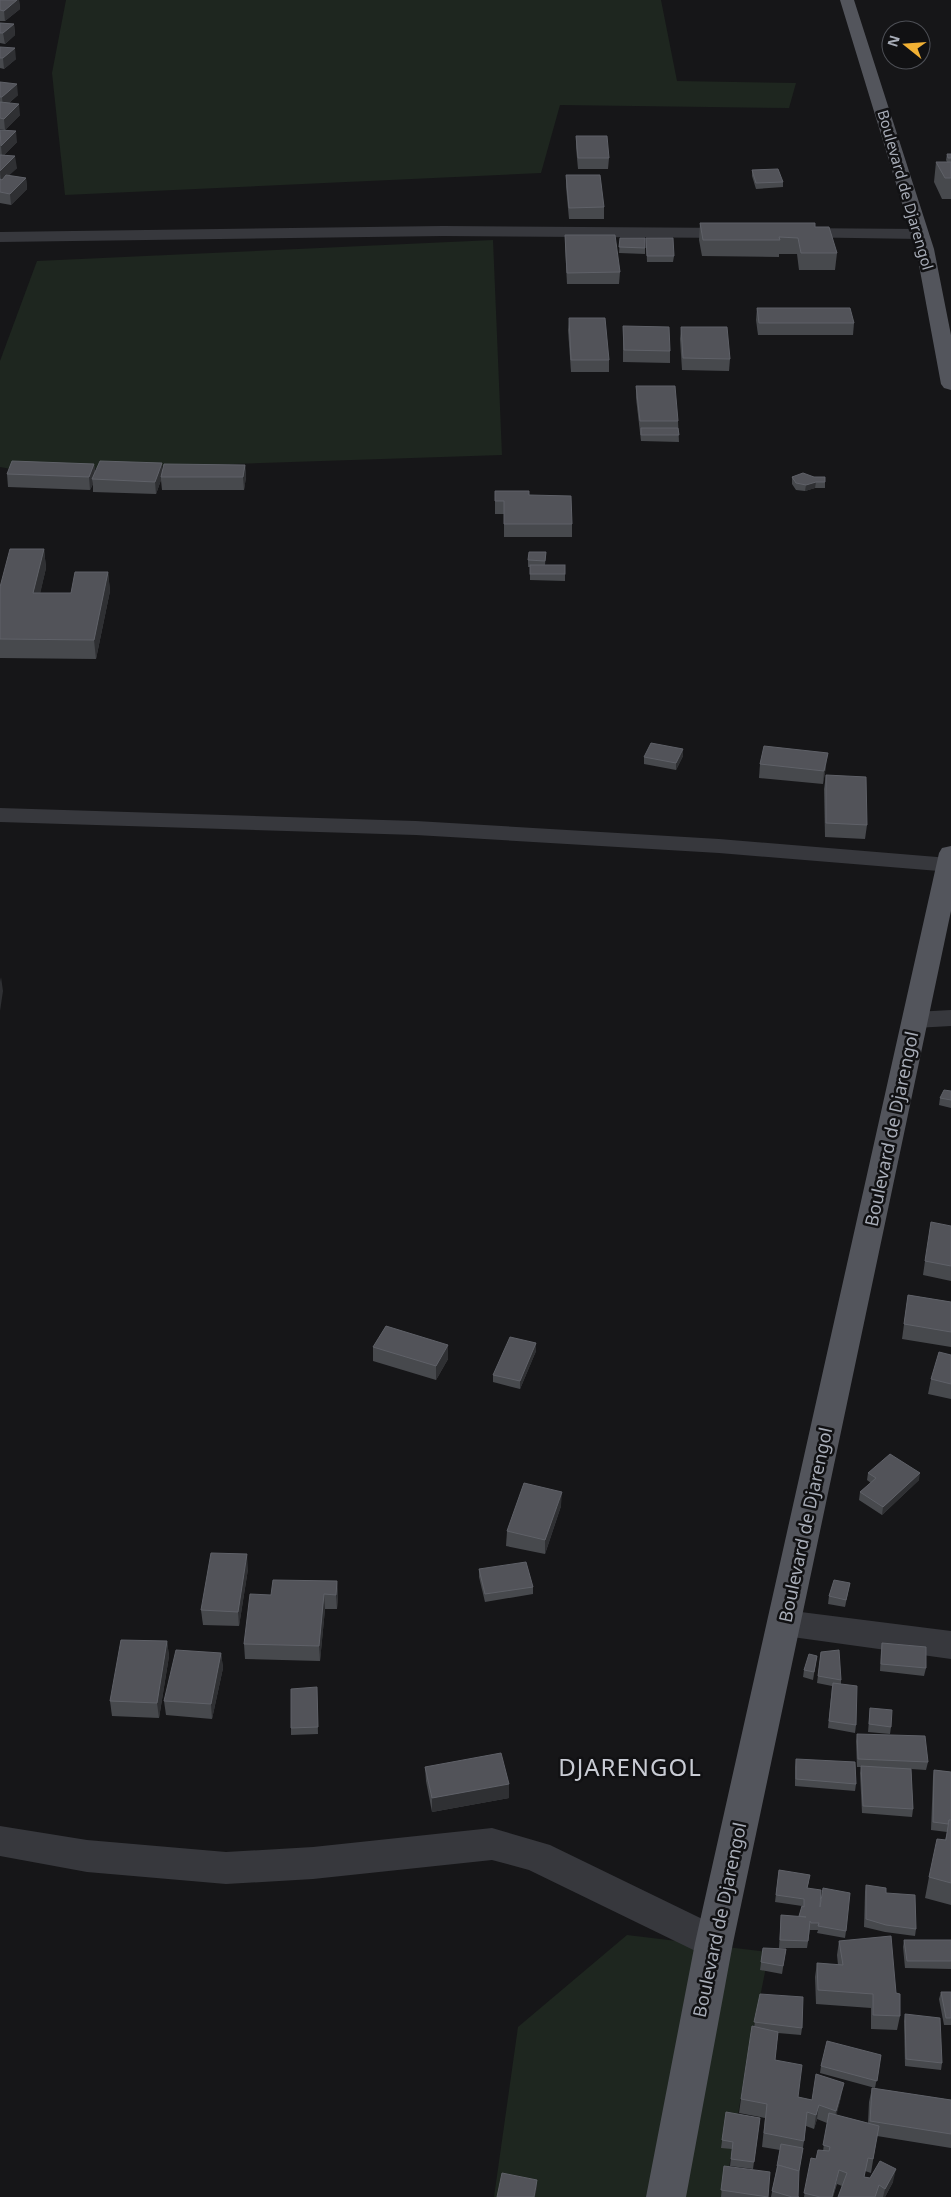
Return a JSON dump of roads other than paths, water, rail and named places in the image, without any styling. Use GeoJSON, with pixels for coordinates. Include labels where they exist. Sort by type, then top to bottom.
{"type":"FeatureCollection","features":[{"type":"Feature","properties":{"kind":"main road","name":"Boulevard de Djarengol"},"geometry":{"type":"LineString","coordinates":[[847,0],[920,234],[951,384]]}},
{"type":"Feature","properties":{"kind":"main road","name":"Boulevard de Djarengol"},"geometry":{"type":"LineString","coordinates":[[666,2197],[714,1943],[950,859]]}},
{"type":"Feature","properties":{"kind":"street"},"geometry":{"type":"LineString","coordinates":[[0,237],[443,231],[751,233]]}},
{"type":"Feature","properties":{"kind":"street"},"geometry":{"type":"LineString","coordinates":[[781,233],[920,234]]}},
{"type":"Feature","properties":{"kind":"street"},"geometry":{"type":"LineString","coordinates":[[0,815],[426,828],[950,859]]}},
{"type":"Feature","properties":{"kind":"street"},"geometry":{"type":"LineString","coordinates":[[915,1020],[951,1018]]}},
{"type":"Feature","properties":{"kind":"street"},"geometry":{"type":"LineString","coordinates":[[785,1623],[951,1645]]}},
{"type":"Feature","properties":{"kind":"street"},"geometry":{"type":"LineString","coordinates":[[0,1841],[87,1856],[226,1868],[313,1863],[492,1844],[537,1856],[714,1943]]}},
{"type":"Feature","properties":{"kind":"district","name":"DJARENGOL"},"geometry":{"type":"Point","coordinates":[630,1768]}}]}
